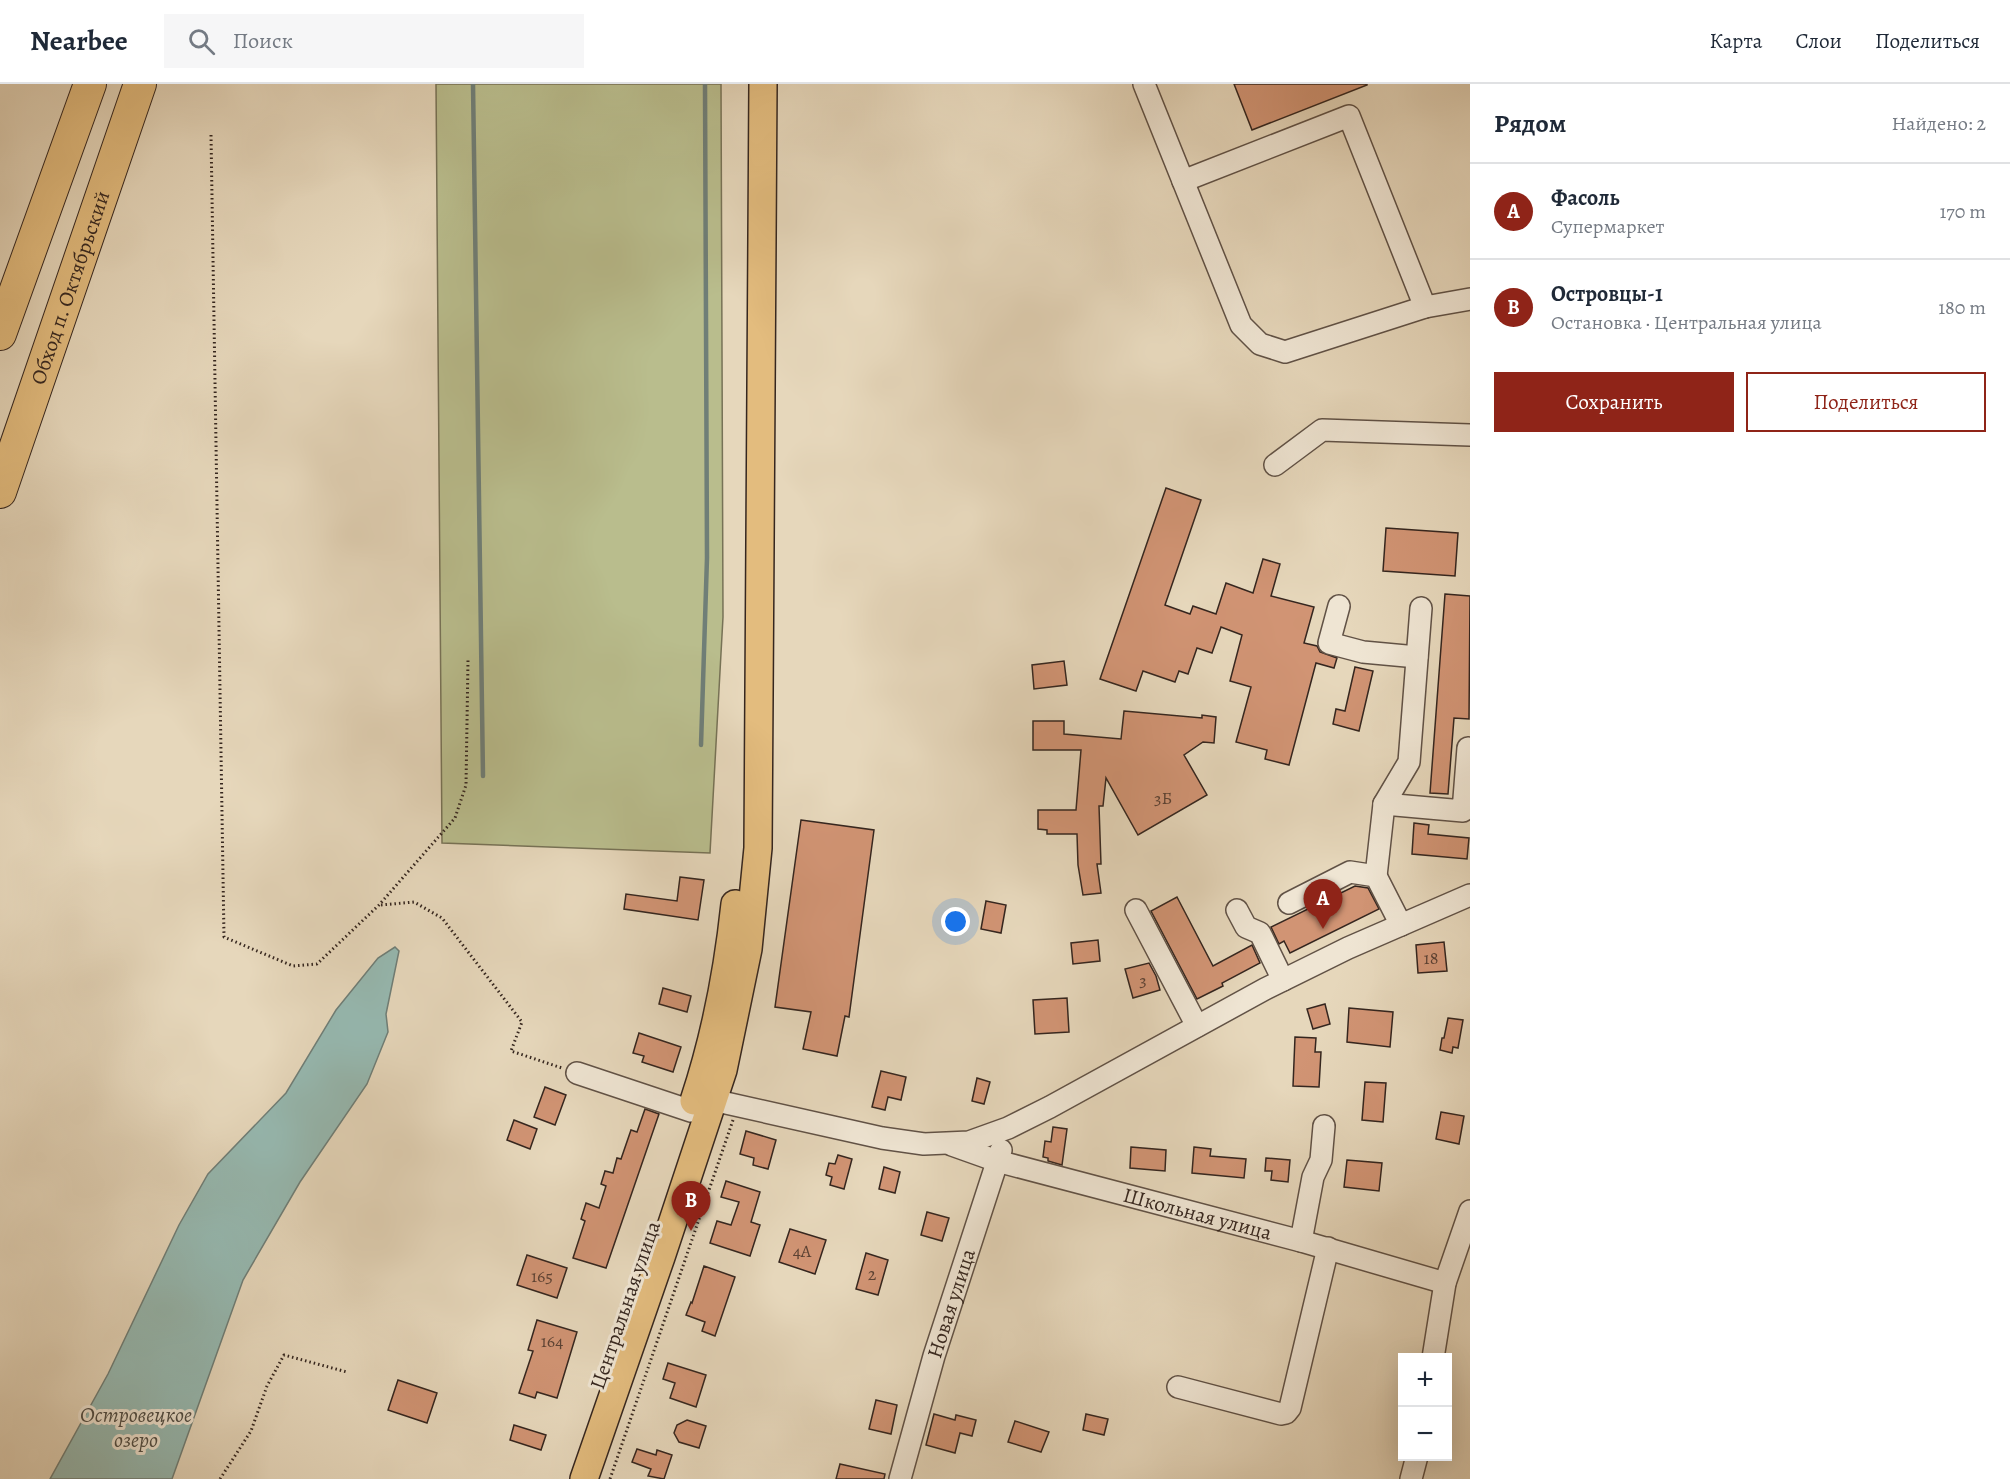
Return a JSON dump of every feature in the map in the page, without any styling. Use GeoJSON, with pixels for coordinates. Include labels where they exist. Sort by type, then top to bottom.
{"type":"FeatureCollection","features":[{"type":"Feature","properties":{"kind":"highway"},"geometry":{"type":"LineString","coordinates":[[0,334],[90,84]]}},
{"type":"Feature","properties":{"kind":"highway","name":"Обход п. Октябрьский"},"geometry":{"type":"LineString","coordinates":[[0,492],[140,84]]}},
{"type":"Feature","properties":{"kind":"main road"},"geometry":{"type":"LineString","coordinates":[[709,1103],[722,985],[735,906],[739,847],[744,84]]}},
{"type":"Feature","properties":{"kind":"main road"},"geometry":{"type":"LineString","coordinates":[[709,1103],[723,1070],[741,988],[758,848],[763,84]]}},
{"type":"Feature","properties":{"kind":"main road","name":"Центральная улица"},"geometry":{"type":"LineString","coordinates":[[566,1479],[709,1103]]}},
{"type":"Feature","properties":{"kind":"main road","name":"Центральная улица"},"geometry":{"type":"LineString","coordinates":[[584,1479],[658,1267],[709,1103]]}},
{"type":"Feature","properties":{"kind":"street"},"geometry":{"type":"LineString","coordinates":[[1144,84],[1241,325],[1260,344],[1285,352],[1425,307],[1470,299]]}},
{"type":"Feature","properties":{"kind":"street"},"geometry":{"type":"LineString","coordinates":[[1183,181],[1349,116],[1425,307]]}},
{"type":"Feature","properties":{"kind":"street"},"geometry":{"type":"LineString","coordinates":[[1275,465],[1322,430],[1470,435]]}},
{"type":"Feature","properties":{"kind":"street"},"geometry":{"type":"LineString","coordinates":[[1339,606],[1329,643],[1363,652],[1417,657]]}},
{"type":"Feature","properties":{"kind":"street"},"geometry":{"type":"LineString","coordinates":[[1401,925],[1376,876],[1384,804],[1409,762],[1421,608]]}},
{"type":"Feature","properties":{"kind":"street"},"geometry":{"type":"LineString","coordinates":[[1384,804],[1463,810],[1468,748]]}},
{"type":"Feature","properties":{"kind":"street"},"geometry":{"type":"LineString","coordinates":[[1288,903],[1350,872],[1376,876]]}},
{"type":"Feature","properties":{"kind":"street"},"geometry":{"type":"LineString","coordinates":[[578,1074],[709,1103],[837,1121],[882,1138],[924,1144],[969,1142],[1008,1128],[1283,980],[1470,895]]}},
{"type":"Feature","properties":{"kind":"street"},"geometry":{"type":"LineString","coordinates":[[1136,910],[1197,1026]]}},
{"type":"Feature","properties":{"kind":"street"},"geometry":{"type":"LineString","coordinates":[[1238,910],[1246,927],[1260,933],[1283,980]]}},
{"type":"Feature","properties":{"kind":"street"},"geometry":{"type":"LineString","coordinates":[[1301,1241],[1313,1177],[1321,1160],[1324,1126]]}},
{"type":"Feature","properties":{"kind":"street","name":"Новая улица"},"geometry":{"type":"LineString","coordinates":[[900,1479],[934,1356],[1008,1128]]}},
{"type":"Feature","properties":{"kind":"street","name":"Школьная улица"},"geometry":{"type":"LineString","coordinates":[[949,1144],[997,1161],[1328,1248],[1445,1283]]}},
{"type":"Feature","properties":{"kind":"street"},"geometry":{"type":"LineString","coordinates":[[1434,1353],[1445,1283],[1470,1211]]}},
{"type":"Feature","properties":{"kind":"street"},"geometry":{"type":"LineString","coordinates":[[1178,1386],[1281,1414],[1286,1413],[1290,1408],[1328,1248]]}},
{"type":"Feature","properties":{"kind":"street"},"geometry":{"type":"LineString","coordinates":[[1411,1479],[1416,1461]]}},
{"type":"Feature","properties":{"kind":"path"},"geometry":{"type":"LineString","coordinates":[[211,135],[224,937],[293,966],[317,964],[379,905],[454,818],[466,786],[468,660]]}},
{"type":"Feature","properties":{"kind":"path"},"geometry":{"type":"LineString","coordinates":[[379,905],[414,902],[442,918],[522,1022],[511,1051],[578,1074]]}},
{"type":"Feature","properties":{"kind":"path"},"geometry":{"type":"LineString","coordinates":[[610,1479],[709,1103]]}},
{"type":"Feature","properties":{"kind":"path"},"geometry":{"type":"LineString","coordinates":[[220,1479],[251,1431],[267,1386],[284,1355],[347,1372]]}},
{"type":"Feature","properties":{"kind":"green space"},"geometry":{"type":"Polygon","coordinates":[[[436,84],[721,84],[723,617],[710,853],[442,843],[436,84]]]}},
{"type":"Feature","properties":{"kind":"water","name":"Островецкое озеро"},"geometry":{"type":"Polygon","coordinates":[[[395,947],[399,951],[386,1014],[388,1032],[367,1084],[300,1182],[243,1280],[172,1479],[50,1479],[108,1374],[179,1225],[208,1174],[286,1093],[336,1010],[378,958],[395,947]]]}},
{"type":"Feature","properties":{"kind":"building"},"geometry":{"type":"Polygon","coordinates":[[[1234,84],[1367,84],[1367,85],[1252,130],[1234,84]]]}},
{"type":"Feature","properties":{"kind":"building"},"geometry":{"type":"Polygon","coordinates":[[[1166,488],[1201,500],[1165,605],[1190,614],[1193,606],[1216,614],[1226,583],[1253,593],[1263,559],[1280,564],[1271,596],[1314,607],[1304,643],[1317,646],[1320,652],[1337,658],[1334,668],[1316,663],[1289,765],[1265,759],[1267,750],[1236,742],[1251,687],[1230,681],[1242,635],[1221,627],[1212,653],[1197,648],[1188,674],[1179,671],[1175,682],[1143,671],[1136,691],[1100,679],[1166,488]]]}},
{"type":"Feature","properties":{"kind":"building"},"geometry":{"type":"Polygon","coordinates":[[[1386,528],[1458,533],[1455,576],[1383,571],[1386,528]]]}},
{"type":"Feature","properties":{"kind":"building"},"geometry":{"type":"Polygon","coordinates":[[[1445,594],[1470,596],[1469,719],[1454,718],[1448,794],[1430,793],[1445,594]]]}},
{"type":"Feature","properties":{"kind":"building"},"geometry":{"type":"Polygon","coordinates":[[[1064,661],[1067,685],[1034,689],[1032,665],[1064,661]]]}},
{"type":"Feature","properties":{"kind":"building"},"geometry":{"type":"Polygon","coordinates":[[[1355,667],[1373,671],[1359,731],[1333,724],[1336,709],[1345,711],[1355,667]]]}},
{"type":"Feature","properties":{"kind":"building"},"geometry":{"type":"Polygon","coordinates":[[[1124,711],[1202,718],[1202,715],[1216,717],[1214,743],[1203,742],[1184,755],[1207,795],[1138,835],[1106,778],[1103,806],[1099,806],[1101,864],[1097,864],[1101,893],[1083,895],[1078,865],[1077,834],[1047,834],[1047,830],[1038,829],[1038,810],[1076,810],[1081,750],[1033,750],[1033,721],[1064,721],[1064,734],[1121,739],[1124,711]]]}},
{"type":"Feature","properties":{"kind":"building"},"geometry":{"type":"Polygon","coordinates":[[[801,820],[874,830],[849,1017],[845,1016],[837,1056],[803,1049],[811,1012],[775,1007],[801,820]]]}},
{"type":"Feature","properties":{"kind":"building"},"geometry":{"type":"Polygon","coordinates":[[[1414,823],[1429,825],[1428,834],[1469,838],[1467,859],[1412,854],[1414,823]]]}},
{"type":"Feature","properties":{"kind":"building"},"geometry":{"type":"Polygon","coordinates":[[[680,877],[704,880],[698,920],[624,909],[626,894],[677,901],[680,877]]]}},
{"type":"Feature","properties":{"kind":"building"},"geometry":{"type":"Polygon","coordinates":[[[1355,886],[1368,888],[1379,909],[1290,953],[1284,941],[1279,944],[1271,927],[1355,886]]]}},
{"type":"Feature","properties":{"kind":"building"},"geometry":{"type":"Polygon","coordinates":[[[1177,897],[1213,966],[1252,945],[1260,963],[1197,999],[1151,911],[1177,897]]]}},
{"type":"Feature","properties":{"kind":"building"},"geometry":{"type":"Polygon","coordinates":[[[986,901],[1006,905],[1001,933],[981,929],[986,901]]]}},
{"type":"Feature","properties":{"kind":"building"},"geometry":{"type":"Polygon","coordinates":[[[1098,940],[1100,961],[1073,964],[1071,943],[1098,940]]]}},
{"type":"Feature","properties":{"kind":"building"},"geometry":{"type":"Polygon","coordinates":[[[1444,942],[1447,971],[1418,973],[1416,945],[1444,942]]]}},
{"type":"Feature","properties":{"kind":"building"},"geometry":{"type":"Polygon","coordinates":[[[1149,963],[1160,990],[1133,998],[1125,969],[1149,963]]]}},
{"type":"Feature","properties":{"kind":"building"},"geometry":{"type":"Polygon","coordinates":[[[663,988],[691,996],[687,1012],[659,1004],[663,988]]]}},
{"type":"Feature","properties":{"kind":"building"},"geometry":{"type":"Polygon","coordinates":[[[1067,998],[1069,1032],[1035,1034],[1033,1000],[1067,998]]]}},
{"type":"Feature","properties":{"kind":"building"},"geometry":{"type":"Polygon","coordinates":[[[1325,1004],[1330,1024],[1313,1029],[1307,1009],[1325,1004]]]}},
{"type":"Feature","properties":{"kind":"building"},"geometry":{"type":"Polygon","coordinates":[[[1349,1008],[1393,1012],[1390,1047],[1347,1042],[1349,1008]]]}},
{"type":"Feature","properties":{"kind":"building"},"geometry":{"type":"Polygon","coordinates":[[[1448,1018],[1463,1020],[1458,1048],[1453,1047],[1452,1053],[1440,1050],[1448,1018]]]}},
{"type":"Feature","properties":{"kind":"building"},"geometry":{"type":"Polygon","coordinates":[[[639,1033],[681,1047],[673,1072],[642,1062],[644,1056],[633,1053],[639,1033]]]}},
{"type":"Feature","properties":{"kind":"building"},"geometry":{"type":"Polygon","coordinates":[[[1295,1037],[1316,1038],[1315,1052],[1321,1052],[1319,1087],[1293,1086],[1295,1037]]]}},
{"type":"Feature","properties":{"kind":"building"},"geometry":{"type":"Polygon","coordinates":[[[881,1071],[906,1077],[901,1100],[888,1097],[885,1110],[872,1107],[881,1071]]]}},
{"type":"Feature","properties":{"kind":"building"},"geometry":{"type":"Polygon","coordinates":[[[977,1078],[990,1082],[984,1104],[972,1101],[977,1078]]]}},
{"type":"Feature","properties":{"kind":"building"},"geometry":{"type":"Polygon","coordinates":[[[1365,1082],[1386,1083],[1383,1122],[1362,1120],[1365,1082]]]}},
{"type":"Feature","properties":{"kind":"building"},"geometry":{"type":"Polygon","coordinates":[[[545,1087],[566,1095],[555,1125],[534,1117],[545,1087]]]}},
{"type":"Feature","properties":{"kind":"building"},"geometry":{"type":"Polygon","coordinates":[[[645,1109],[659,1114],[606,1268],[573,1258],[585,1221],[581,1219],[586,1203],[599,1208],[606,1186],[601,1184],[605,1171],[613,1173],[617,1158],[621,1159],[631,1130],[637,1132],[645,1109]]]}},
{"type":"Feature","properties":{"kind":"building"},"geometry":{"type":"Polygon","coordinates":[[[1441,1112],[1464,1116],[1459,1144],[1436,1139],[1441,1112]]]}},
{"type":"Feature","properties":{"kind":"building"},"geometry":{"type":"Polygon","coordinates":[[[514,1120],[537,1129],[530,1149],[507,1140],[514,1120]]]}},
{"type":"Feature","properties":{"kind":"building"},"geometry":{"type":"Polygon","coordinates":[[[1053,1127],[1067,1129],[1062,1165],[1043,1157],[1045,1141],[1051,1142],[1053,1127]]]}},
{"type":"Feature","properties":{"kind":"building"},"geometry":{"type":"Polygon","coordinates":[[[746,1131],[776,1140],[768,1169],[753,1165],[754,1158],[740,1154],[746,1131]]]}},
{"type":"Feature","properties":{"kind":"building"},"geometry":{"type":"Polygon","coordinates":[[[1131,1147],[1166,1150],[1165,1171],[1130,1168],[1131,1147]]]}},
{"type":"Feature","properties":{"kind":"building"},"geometry":{"type":"Polygon","coordinates":[[[1194,1147],[1211,1149],[1210,1156],[1246,1159],[1244,1178],[1192,1173],[1194,1147]]]}},
{"type":"Feature","properties":{"kind":"building"},"geometry":{"type":"Polygon","coordinates":[[[838,1155],[852,1159],[844,1189],[830,1185],[832,1177],[826,1175],[829,1163],[835,1164],[838,1155]]]}},
{"type":"Feature","properties":{"kind":"building"},"geometry":{"type":"Polygon","coordinates":[[[1266,1158],[1290,1160],[1288,1182],[1271,1180],[1272,1171],[1265,1171],[1266,1158]]]}},
{"type":"Feature","properties":{"kind":"building"},"geometry":{"type":"Polygon","coordinates":[[[1347,1160],[1382,1163],[1379,1191],[1344,1187],[1347,1160]]]}},
{"type":"Feature","properties":{"kind":"building"},"geometry":{"type":"Polygon","coordinates":[[[884,1167],[900,1172],[895,1193],[879,1189],[884,1167]]]}},
{"type":"Feature","properties":{"kind":"building"},"geometry":{"type":"Polygon","coordinates":[[[726,1181],[760,1192],[751,1222],[760,1225],[750,1256],[710,1243],[717,1221],[731,1225],[739,1202],[721,1197],[726,1181]]]}},
{"type":"Feature","properties":{"kind":"building"},"geometry":{"type":"Polygon","coordinates":[[[927,1212],[949,1218],[942,1241],[921,1235],[927,1212]]]}},
{"type":"Feature","properties":{"kind":"building"},"geometry":{"type":"Polygon","coordinates":[[[790,1229],[826,1240],[815,1274],[779,1262],[790,1229]]]}},
{"type":"Feature","properties":{"kind":"building"},"geometry":{"type":"Polygon","coordinates":[[[866,1253],[888,1260],[878,1295],[856,1289],[866,1253]]]}},
{"type":"Feature","properties":{"kind":"building"},"geometry":{"type":"Polygon","coordinates":[[[527,1255],[567,1268],[557,1298],[517,1285],[527,1255]]]}},
{"type":"Feature","properties":{"kind":"building"},"geometry":{"type":"Polygon","coordinates":[[[704,1266],[735,1277],[715,1336],[702,1331],[705,1322],[686,1315],[704,1266]]]}},
{"type":"Feature","properties":{"kind":"building"},"geometry":{"type":"Polygon","coordinates":[[[537,1320],[577,1332],[557,1398],[537,1392],[535,1398],[519,1393],[533,1351],[528,1350],[537,1320]]]}},
{"type":"Feature","properties":{"kind":"building"},"geometry":{"type":"Polygon","coordinates":[[[668,1363],[706,1375],[696,1407],[670,1398],[675,1383],[663,1379],[668,1363]]]}},
{"type":"Feature","properties":{"kind":"building"},"geometry":{"type":"Polygon","coordinates":[[[398,1380],[437,1393],[427,1423],[388,1410],[398,1380]]]}},
{"type":"Feature","properties":{"kind":"building"},"geometry":{"type":"Polygon","coordinates":[[[876,1400],[897,1405],[891,1434],[869,1429],[876,1400]]]}},
{"type":"Feature","properties":{"kind":"building"},"geometry":{"type":"Polygon","coordinates":[[[934,1414],[955,1420],[956,1415],[976,1420],[972,1436],[960,1433],[955,1453],[926,1445],[934,1414]]]}},
{"type":"Feature","properties":{"kind":"building"},"geometry":{"type":"Polygon","coordinates":[[[1086,1414],[1108,1419],[1104,1435],[1083,1430],[1086,1414]]]}},
{"type":"Feature","properties":{"kind":"building"},"geometry":{"type":"Polygon","coordinates":[[[687,1420],[706,1426],[699,1448],[679,1442],[674,1433],[677,1425],[687,1420]]]}},
{"type":"Feature","properties":{"kind":"building"},"geometry":{"type":"Polygon","coordinates":[[[1015,1421],[1049,1432],[1041,1452],[1008,1442],[1015,1421]]]}},
{"type":"Feature","properties":{"kind":"building"},"geometry":{"type":"Polygon","coordinates":[[[514,1425],[546,1435],[541,1450],[510,1440],[514,1425]]]}},
{"type":"Feature","properties":{"kind":"building"},"geometry":{"type":"Polygon","coordinates":[[[637,1449],[656,1455],[657,1450],[672,1455],[664,1479],[648,1476],[651,1469],[632,1462],[637,1449]]]}},
{"type":"Feature","properties":{"kind":"building"},"geometry":{"type":"Polygon","coordinates":[[[840,1464],[885,1474],[884,1479],[836,1479],[840,1464]]]}},
{"type":"Feature","properties":{"kind":"waterway"},"geometry":{"type":"LineString","coordinates":[[473,84],[483,776]]}},
{"type":"Feature","properties":{"kind":"waterway"},"geometry":{"type":"LineString","coordinates":[[701,745],[707,558],[705,84]]}},
{"type":"Feature","properties":{"kind":"place","name":"Фасоль"},"geometry":{"type":"Point","coordinates":[1323,929]}},
{"type":"Feature","properties":{"kind":"place","name":"Островцы-1"},"geometry":{"type":"Point","coordinates":[691,1231]}}]}
